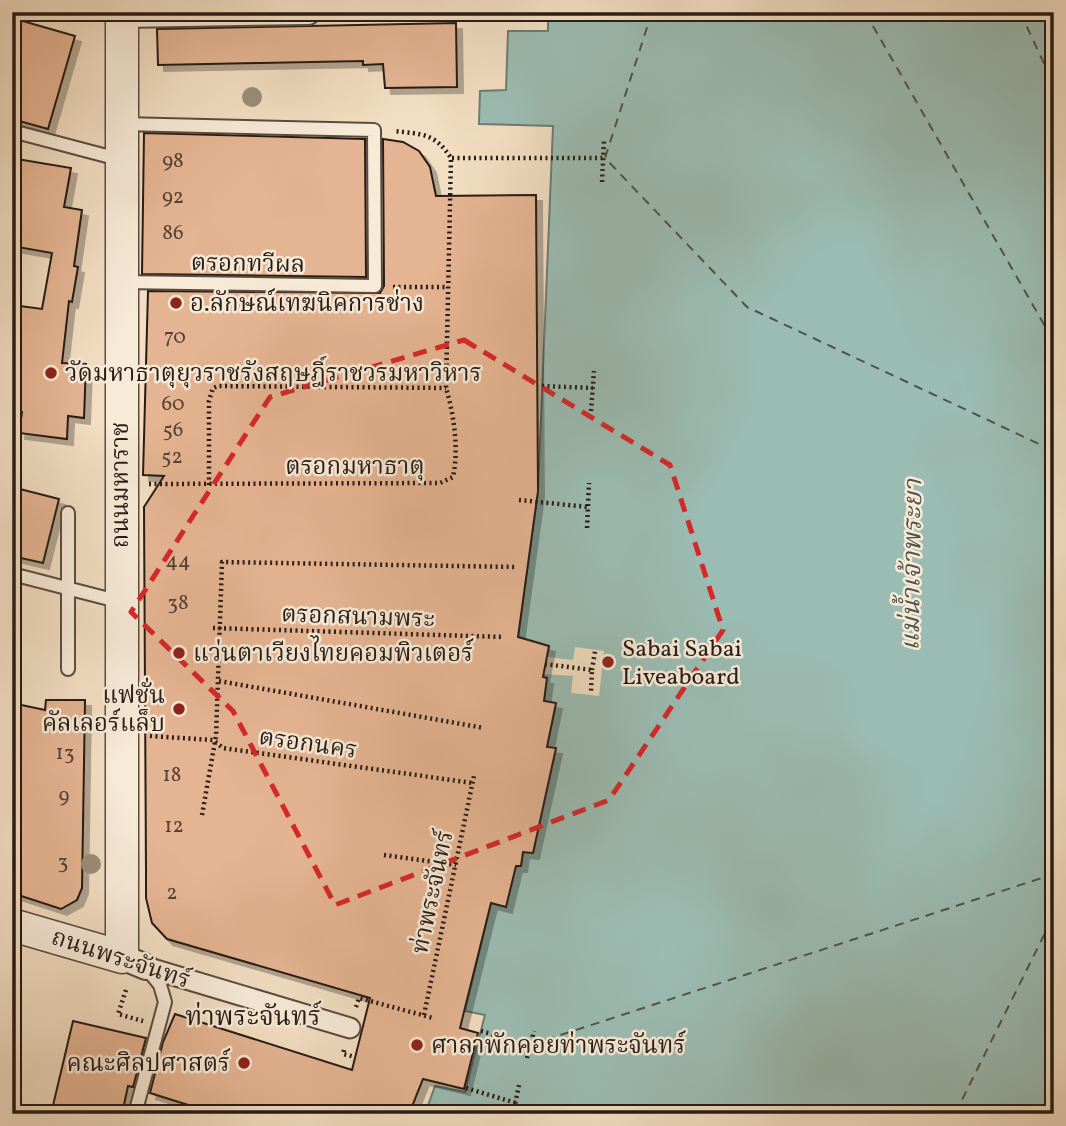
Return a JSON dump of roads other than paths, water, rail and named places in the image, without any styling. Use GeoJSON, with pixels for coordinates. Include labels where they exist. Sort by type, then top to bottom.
{"type":"FeatureCollection","features":[{"type":"Feature","properties":{"kind":"street"},"geometry":{"type":"LineString","coordinates":[[122,14],[308,12]]}},
{"type":"Feature","properties":{"kind":"street","name":"ถนนมหาราช"},"geometry":{"type":"LineString","coordinates":[[122,14],[121,602],[134,962]]}},
{"type":"Feature","properties":{"kind":"street","name":"ถนนพระจันทร์"},"geometry":{"type":"LineString","coordinates":[[12,925],[350,1028]]}},
{"type":"Feature","properties":{"kind":"lane","name":"ตรอกทวีผล"},"geometry":{"type":"LineString","coordinates":[[121,282],[375,286],[374,130],[122,124]]}},
{"type":"Feature","properties":{"kind":"lane"},"geometry":{"type":"LineString","coordinates":[[12,131],[122,160]]}},
{"type":"Feature","properties":{"kind":"lane"},"geometry":{"type":"LineString","coordinates":[[68,513],[68,669]]}},
{"type":"Feature","properties":{"kind":"lane"},"geometry":{"type":"LineString","coordinates":[[12,574],[121,602]]}},
{"type":"Feature","properties":{"kind":"lane"},"geometry":{"type":"LineString","coordinates":[[134,962],[160,985],[165,1002],[135,1114]]}},
{"type":"Feature","properties":{"kind":"water","name":"แม่น้ำเจ้าพระยา"},"geometry":{"type":"Polygon","coordinates":[[[548,12],[1054,12],[1054,1114],[425,1114],[435,1086],[465,1092],[485,1015],[465,1011],[491,903],[516,866],[521,866],[523,852],[533,853],[556,749],[547,747],[556,703],[544,701],[547,678],[543,677],[549,646],[518,637],[538,491],[553,126],[479,124],[480,91],[506,90],[508,31],[548,31],[548,12]]]}},
{"type":"Feature","properties":{"kind":"place","name":"อ.ลักษณ์เทฆนิคการช่าง"},"geometry":{"type":"Point","coordinates":[176,303]}},
{"type":"Feature","properties":{"kind":"place","name":"วัดมหาธาตุยุวราชรังสฤษฎิ์ราชวรมหาวิหาร"},"geometry":{"type":"Point","coordinates":[51,373]}},
{"type":"Feature","properties":{"kind":"place","name":"แว่นตาเวียงไทยคอมพิวเตอร์"},"geometry":{"type":"Point","coordinates":[179,653]}},
{"type":"Feature","properties":{"kind":"place","name":"Sabai Sabai Liveaboard"},"geometry":{"type":"Point","coordinates":[608,662]}},
{"type":"Feature","properties":{"kind":"place","name":"แฟชั่น คัลเลอร์แล็บ"},"geometry":{"type":"Point","coordinates":[179,709]}},
{"type":"Feature","properties":{"kind":"place","name":"ศาลาพักคอยท่าพระจันทร์"},"geometry":{"type":"Point","coordinates":[417,1045]}},
{"type":"Feature","properties":{"kind":"place","name":"คณะศิลปศาสตร์"},"geometry":{"type":"Point","coordinates":[244,1063]}},
{"type":"Feature","properties":{"kind":"district","name":"ท่าพระจันทร์"},"geometry":{"type":"Point","coordinates":[253,1016]}}]}
